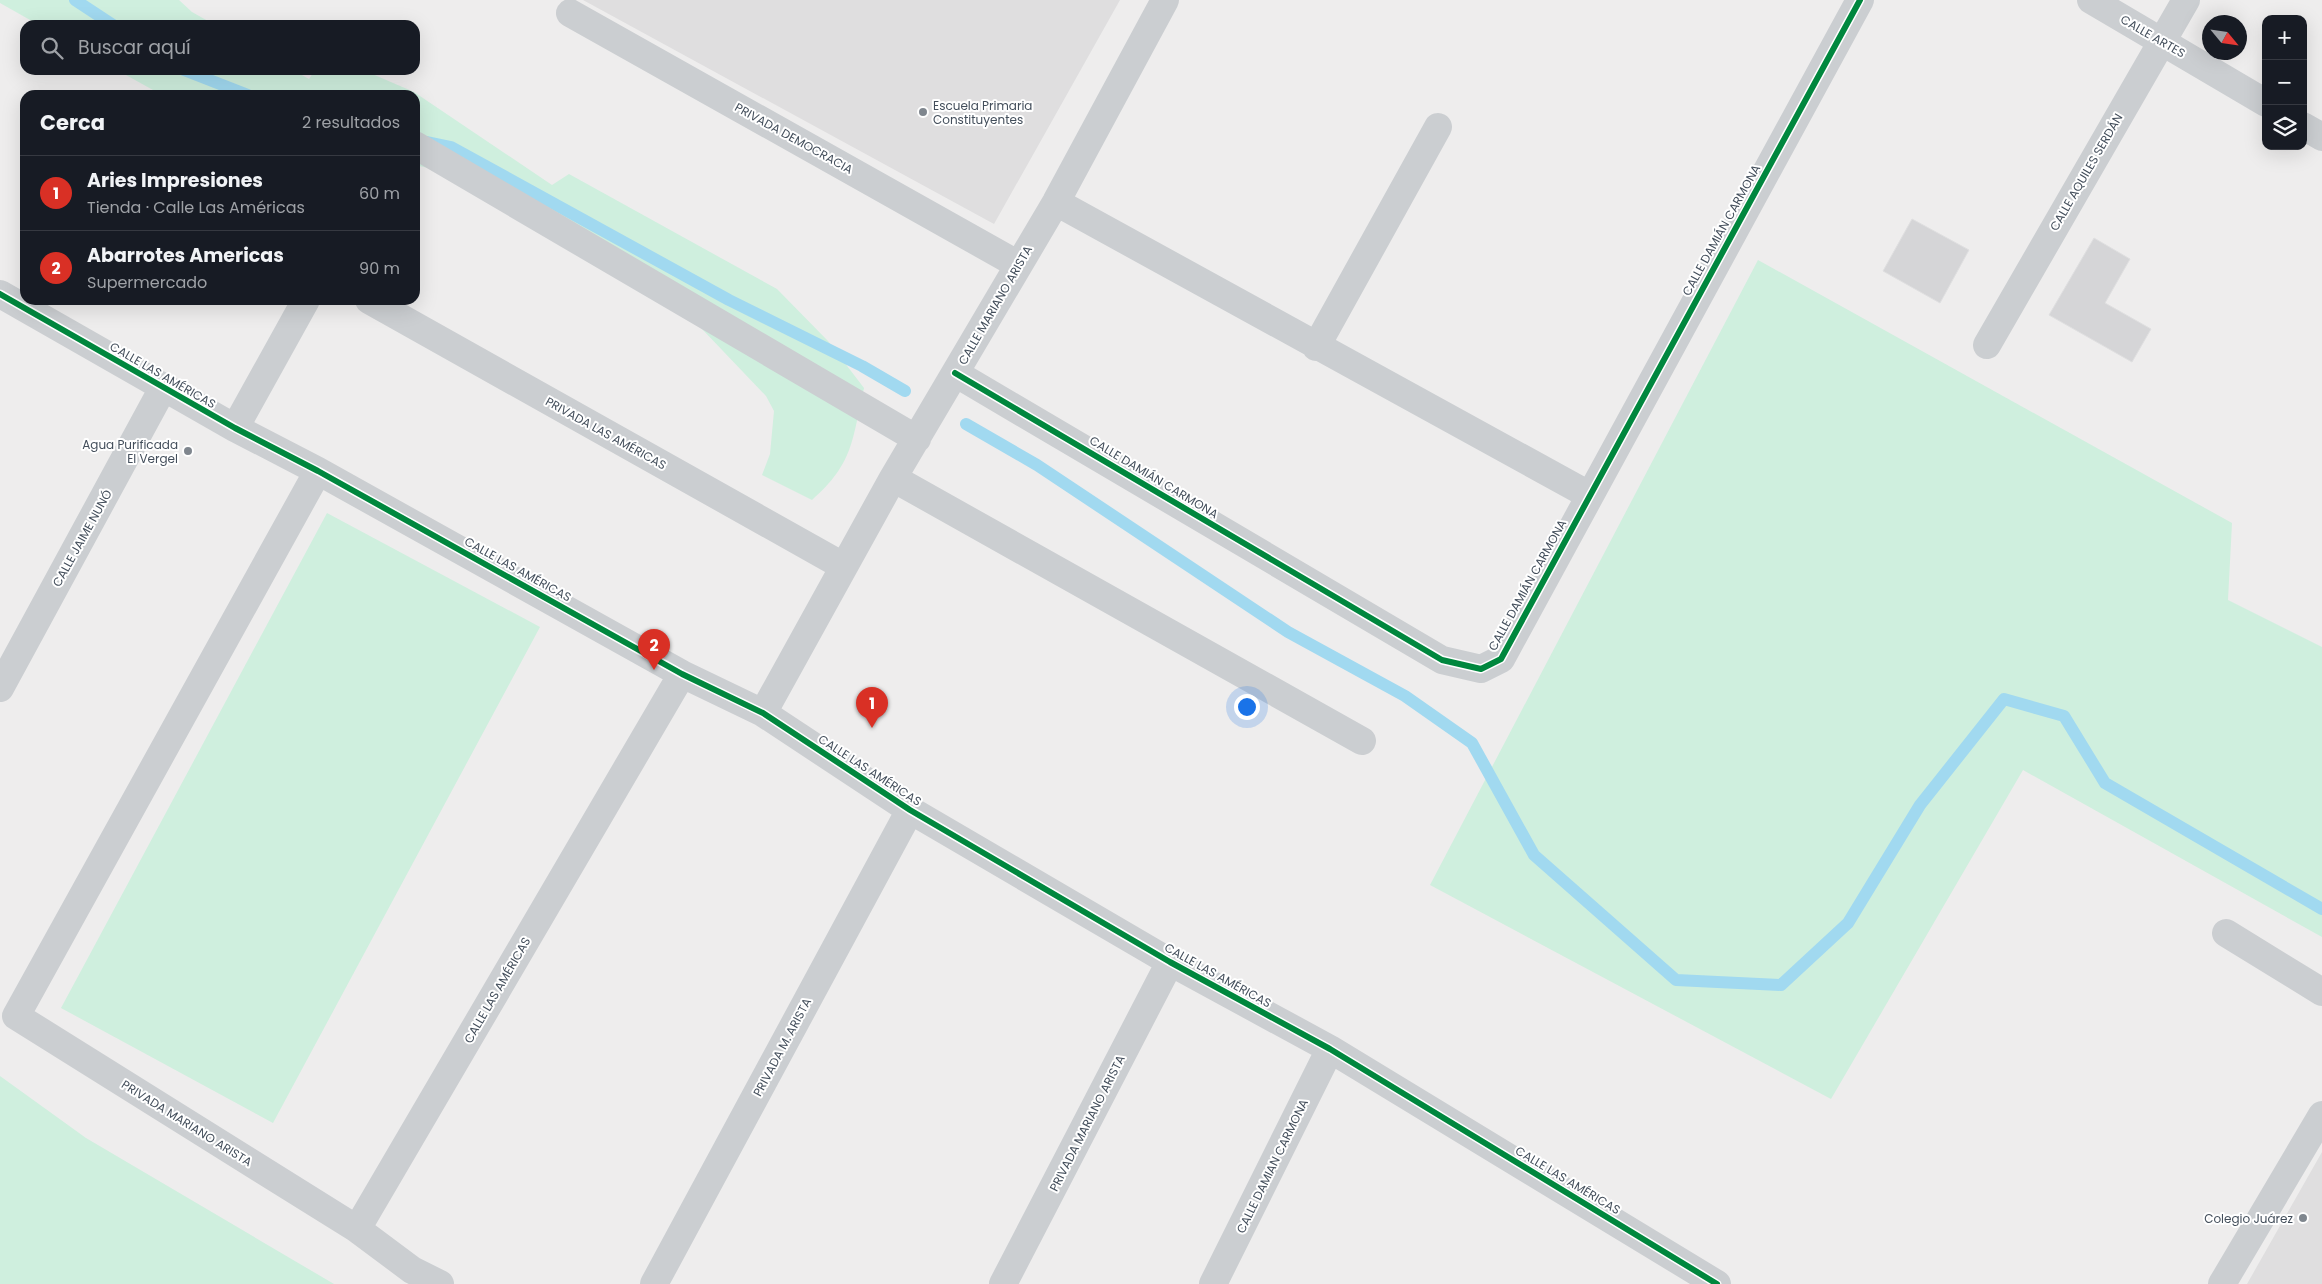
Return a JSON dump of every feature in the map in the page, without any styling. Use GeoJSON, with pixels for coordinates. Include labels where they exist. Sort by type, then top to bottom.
{"type":"FeatureCollection","features":[{"type":"Feature","properties":{"kind":"street","name":"CALLE MARIANO ARISTA"},"geometry":{"type":"LineString","coordinates":[[763,713],[893,478],[1056,202],[1165,0]]}},
{"type":"Feature","properties":{"kind":"street","name":"CALLE DAMIÁN CARMONA"},"geometry":{"type":"LineString","coordinates":[[955,373],[1442,660],[1481,669],[1501,659],[1860,0]]}},
{"type":"Feature","properties":{"kind":"street","name":"CALLE ARTES"},"geometry":{"type":"LineString","coordinates":[[2091,0],[2262,101]]}},
{"type":"Feature","properties":{"kind":"street","name":"CALLE AQUILES SERDÁN"},"geometry":{"type":"LineString","coordinates":[[1987,344],[2186,0]]}},
{"type":"Feature","properties":{"kind":"street","name":"PRIVADA DEMOCRACIA"},"geometry":{"type":"LineString","coordinates":[[570,13],[1018,264]]}},
{"type":"Feature","properties":{"kind":"street"},"geometry":{"type":"LineString","coordinates":[[1316,347],[1438,127]]}},
{"type":"Feature","properties":{"kind":"street"},"geometry":{"type":"LineString","coordinates":[[2307,129],[2322,138]]}},
{"type":"Feature","properties":{"kind":"street"},"geometry":{"type":"LineString","coordinates":[[420,148],[917,439]]}},
{"type":"Feature","properties":{"kind":"street"},"geometry":{"type":"LineString","coordinates":[[1056,202],[1316,347],[1589,495]]}},
{"type":"Feature","properties":{"kind":"street","name":"CALLE LAS AMÉRICAS"},"geometry":{"type":"LineString","coordinates":[[0,294],[163,388],[682,674],[763,713],[910,810],[1170,962],[1330,1049],[1717,1284]]}},
{"type":"Feature","properties":{"kind":"street"},"geometry":{"type":"LineString","coordinates":[[235,428],[303,305]]}},
{"type":"Feature","properties":{"kind":"street","name":"PRIVADA LAS AMÉRICAS"},"geometry":{"type":"LineString","coordinates":[[378,305],[843,566]]}},
{"type":"Feature","properties":{"kind":"street","name":"CALLE JAIME NUNÓ"},"geometry":{"type":"LineString","coordinates":[[0,688],[163,388]]}},
{"type":"Feature","properties":{"kind":"street","name":"PRIVADA MARIANO ARISTA"},"geometry":{"type":"LineString","coordinates":[[318,472],[16,1016],[358,1229],[412,1270],[440,1284]]}},
{"type":"Feature","properties":{"kind":"street"},"geometry":{"type":"LineString","coordinates":[[893,478],[1362,741]]}},
{"type":"Feature","properties":{"kind":"street","name":"CALLE LAS AMÉRICAS"},"geometry":{"type":"LineString","coordinates":[[358,1229],[682,674]]}},
{"type":"Feature","properties":{"kind":"street","name":"PRIVADA M. ARISTA"},"geometry":{"type":"LineString","coordinates":[[654,1284],[910,810]]}},
{"type":"Feature","properties":{"kind":"street"},"geometry":{"type":"LineString","coordinates":[[2226,933],[2322,992]]}},
{"type":"Feature","properties":{"kind":"street","name":"PRIVADA MARIANO ARISTA"},"geometry":{"type":"LineString","coordinates":[[1003,1284],[1170,962]]}},
{"type":"Feature","properties":{"kind":"street","name":"CALLE DAMIAN CARMONA"},"geometry":{"type":"LineString","coordinates":[[1213,1284],[1330,1049]]}},
{"type":"Feature","properties":{"kind":"street"},"geometry":{"type":"LineString","coordinates":[[2222,1284],[2322,1115]]}},
{"type":"Feature","properties":{"kind":"shaded area","name":"Escuela Primaria Constituyentes"},"geometry":{"type":"Polygon","coordinates":[[[583,0],[1120,0],[994,224],[583,0]]]}},
{"type":"Feature","properties":{"kind":"shaded area","name":"Colegio Juárez"},"geometry":{"type":"Polygon","coordinates":[[[2322,1152],[2322,1284],[2247,1284],[2322,1152]]]}},
{"type":"Feature","properties":{"kind":"green space"},"geometry":{"type":"Polygon","coordinates":[[[0,0],[179,0],[192,12],[206,20],[30,20],[0,3],[0,0]]]}},
{"type":"Feature","properties":{"kind":"green space"},"geometry":{"type":"Polygon","coordinates":[[[126,75],[302,75],[309,79],[312,75],[375,75],[409,90],[153,90],[126,75]]]}},
{"type":"Feature","properties":{"kind":"green space"},"geometry":{"type":"Polygon","coordinates":[[[420,96],[552,185],[569,174],[777,289],[828,341],[864,388],[849,450],[844,462],[826,487],[812,500],[762,475],[770,454],[774,411],[766,396],[661,286],[472,178],[420,166],[420,96]]]}},
{"type":"Feature","properties":{"kind":"green space"},"geometry":{"type":"Polygon","coordinates":[[[1758,260],[2232,523],[2228,600],[2322,647],[2322,937],[2023,770],[1831,1099],[1430,885],[1758,260]]]}},
{"type":"Feature","properties":{"kind":"green space"},"geometry":{"type":"Polygon","coordinates":[[[327,513],[540,627],[273,1123],[61,1008],[327,513]]]}},
{"type":"Feature","properties":{"kind":"green space"},"geometry":{"type":"Polygon","coordinates":[[[0,1076],[86,1138],[334,1284],[0,1284],[0,1076]]]}},
{"type":"Feature","properties":{"kind":"building"},"geometry":{"type":"Polygon","coordinates":[[[1912,219],[1969,250],[1940,303],[1883,271],[1912,219]]]}},
{"type":"Feature","properties":{"kind":"building"},"geometry":{"type":"Polygon","coordinates":[[[2094,238],[2130,259],[2105,303],[2151,329],[2132,362],[2049,315],[2094,238]]]}},
{"type":"Feature","properties":{"kind":"waterway"},"geometry":{"type":"LineString","coordinates":[[75,0],[105,20]]}},
{"type":"Feature","properties":{"kind":"waterway"},"geometry":{"type":"LineString","coordinates":[[197,75],[235,90]]}},
{"type":"Feature","properties":{"kind":"waterway"},"geometry":{"type":"LineString","coordinates":[[427,142],[451,147],[729,300],[862,366],[905,391]]}},
{"type":"Feature","properties":{"kind":"waterway"},"geometry":{"type":"LineString","coordinates":[[966,424],[1037,465],[1288,632],[1405,696],[1472,743],[1534,855],[1676,980],[1781,985],[1848,923],[1920,805],[2004,699],[2064,716],[2105,783],[2322,909]]}},
{"type":"Feature","properties":{"kind":"cycle path"},"geometry":{"type":"LineString","coordinates":[[955,373],[1442,660],[1481,669],[1501,659],[1860,0]]}},
{"type":"Feature","properties":{"kind":"cycle path"},"geometry":{"type":"LineString","coordinates":[[0,294],[235,428],[318,471],[682,674],[763,713],[910,810],[1170,962],[1330,1049],[1717,1284]]}},
{"type":"Feature","properties":{"kind":"place","name":"Escuela Primaria Constituyentes"},"geometry":{"type":"Point","coordinates":[923,112]}},
{"type":"Feature","properties":{"kind":"place","name":"Agua Purificada El Vergel"},"geometry":{"type":"Point","coordinates":[188,451]}},
{"type":"Feature","properties":{"kind":"place","name":"Abarrotes Americas"},"geometry":{"type":"Point","coordinates":[654,670]}},
{"type":"Feature","properties":{"kind":"place","name":"Aries Impresiones"},"geometry":{"type":"Point","coordinates":[872,728]}},
{"type":"Feature","properties":{"kind":"place","name":"Colegio Juárez"},"geometry":{"type":"Point","coordinates":[2303,1218]}}]}
